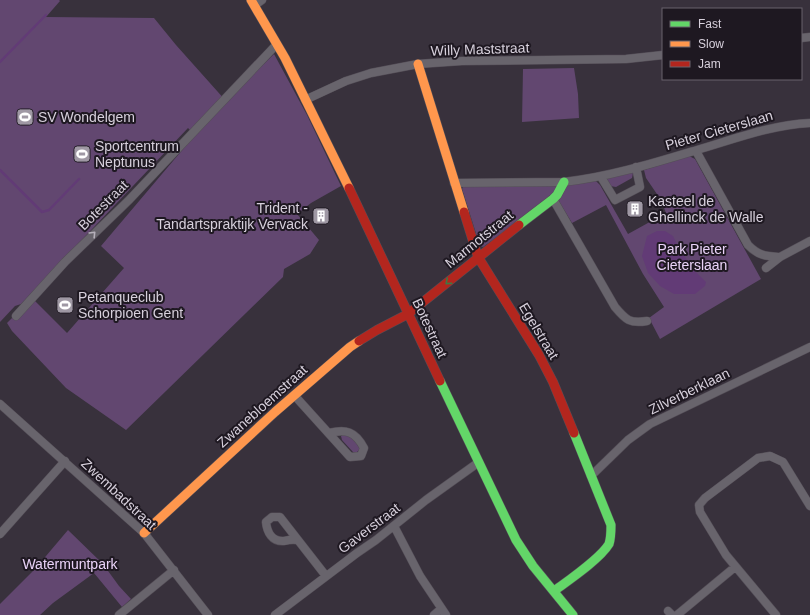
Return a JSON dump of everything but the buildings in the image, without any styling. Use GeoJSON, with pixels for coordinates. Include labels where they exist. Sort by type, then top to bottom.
{"type":"FeatureCollection","features":[{"type":"Feature","properties":{"kind":"street","name":"Botestraat"},"geometry":{"type":"LineString","coordinates":[[256,2],[344,177],[516,540],[533,566],[573,615]]}},
{"type":"Feature","properties":{"kind":"street","name":"Botestraat"},"geometry":{"type":"LineString","coordinates":[[16,316],[16,314],[65,262],[129,200],[180,144],[277,44]]}},
{"type":"Feature","properties":{"kind":"street","name":"Willy Maststraat"},"geometry":{"type":"LineString","coordinates":[[304,100],[346,81],[371,73],[418,64],[462,61],[626,59],[662,55]]}},
{"type":"Feature","properties":{"kind":"street","name":"Egelstraat"},"geometry":{"type":"LineString","coordinates":[[418,64],[478,257],[539,354],[553,382],[611,525],[612,535],[608,545],[591,562],[554,591]]}},
{"type":"Feature","properties":{"kind":"street","name":"Pieter Cieterslaan"},"geometry":{"type":"LineString","coordinates":[[454,183],[564,182],[601,177],[696,151],[766,129],[810,123]]}},
{"type":"Feature","properties":{"kind":"street"},"geometry":{"type":"LineString","coordinates":[[696,151],[748,245],[763,255],[780,257]]}},
{"type":"Feature","properties":{"kind":"street"},"geometry":{"type":"LineString","coordinates":[[601,177],[615,200],[640,187],[636,167]]}},
{"type":"Feature","properties":{"kind":"street","name":"Marmotstraat"},"geometry":{"type":"LineString","coordinates":[[408,314],[553,199],[564,182]]}},
{"type":"Feature","properties":{"kind":"street"},"geometry":{"type":"LineString","coordinates":[[553,199],[615,307],[623,317],[635,323],[647,321]]}},
{"type":"Feature","properties":{"kind":"street"},"geometry":{"type":"LineString","coordinates":[[766,268],[780,257],[810,241]]}},
{"type":"Feature","properties":{"kind":"street","name":"Zwanebloemstraat"},"geometry":{"type":"LineString","coordinates":[[144,533],[294,395],[350,347],[377,330],[408,314]]}},
{"type":"Feature","properties":{"kind":"street","name":"Zilverberklaan"},"geometry":{"type":"LineString","coordinates":[[591,476],[628,440],[650,424],[810,347]]}},
{"type":"Feature","properties":{"kind":"street"},"geometry":{"type":"LineString","coordinates":[[294,395],[329,432]]}},
{"type":"Feature","properties":{"kind":"street","name":"Zwembadstraat"},"geometry":{"type":"LineString","coordinates":[[0,404],[144,533],[208,615]]}},
{"type":"Feature","properties":{"kind":"street"},"geometry":{"type":"LineString","coordinates":[[776,615],[726,555],[700,512],[699,505],[705,498],[758,458],[770,456],[783,462],[810,506]]}},
{"type":"Feature","properties":{"kind":"street"},"geometry":{"type":"LineString","coordinates":[[0,534],[65,461]]}},
{"type":"Feature","properties":{"kind":"street","name":"Gaverstraat"},"geometry":{"type":"LineString","coordinates":[[275,615],[376,540],[430,497],[479,462]]}},
{"type":"Feature","properties":{"kind":"street"},"geometry":{"type":"LineString","coordinates":[[394,526],[420,576],[444,612],[434,615]]}},
{"type":"Feature","properties":{"kind":"street"},"geometry":{"type":"LineString","coordinates":[[297,540],[326,576]]}},
{"type":"Feature","properties":{"kind":"street"},"geometry":{"type":"LineString","coordinates":[[677,615],[735,567]]}},
{"type":"Feature","properties":{"kind":"street"},"geometry":{"type":"LineString","coordinates":[[119,615],[174,570]]}},
{"type":"Feature","properties":{"kind":"green space"},"geometry":{"type":"Polygon","coordinates":[[[0,0],[59,0],[60,1],[46,17],[154,18],[226,101],[274,54],[307,115],[341,186],[311,203],[297,214],[319,240],[310,254],[284,269],[283,277],[126,430],[66,388],[12,331],[7,323],[32,298],[67,333],[124,268],[101,246],[195,135],[188,128],[21,304],[15,306],[0,322],[0,0]]]}},
{"type":"Feature","properties":{"kind":"green space"},"geometry":{"type":"Polygon","coordinates":[[[574,68],[578,94],[579,118],[522,122],[523,69],[574,68]]]}},
{"type":"Feature","properties":{"kind":"green space","name":"Park Pieter Cieterslaan"},"geometry":{"type":"Polygon","coordinates":[[[689,156],[695,159],[761,279],[660,339],[649,318],[664,307],[643,274],[606,205],[572,223],[555,195],[483,247],[480,246],[462,189],[463,187],[595,180],[600,185],[628,234],[666,213],[661,200],[646,178],[644,170],[689,156]]]}},
{"type":"Feature","properties":{"kind":"green space"},"geometry":{"type":"Polygon","coordinates":[[[633,173],[632,178],[616,187],[610,186],[606,178],[633,173]]]}},
{"type":"Feature","properties":{"kind":"green space"},"geometry":{"type":"Polygon","coordinates":[[[347,433],[355,440],[360,449],[357,452],[353,452],[342,440],[341,436],[347,433]]]}},
{"type":"Feature","properties":{"kind":"green space","name":"Watermuntpark"},"geometry":{"type":"Polygon","coordinates":[[[68,530],[103,564],[119,586],[131,599],[122,607],[94,573],[53,603],[40,615],[0,615],[0,604],[35,569],[68,530]]]}},
{"type":"Feature","properties":{"kind":"shaded area"},"geometry":{"type":"Polygon","coordinates":[[[657,231],[665,231],[673,236],[680,250],[695,271],[706,282],[705,286],[695,294],[674,294],[660,286],[648,273],[642,256],[647,236],[657,231]]]}},
{"type":"Feature","properties":{"kind":"waterway"},"geometry":{"type":"LineString","coordinates":[[0,62],[46,15]]}},
{"type":"Feature","properties":{"kind":"waterway"},"geometry":{"type":"LineString","coordinates":[[0,170],[42,212],[49,210],[79,179]]}},
{"type":"Feature","properties":{"kind":"traffic: fast"},"geometry":{"type":"LineString","coordinates":[[519,225],[553,199],[564,182]]}},
{"type":"Feature","properties":{"kind":"traffic: fast"},"geometry":{"type":"LineString","coordinates":[[440,381],[516,540],[533,566],[573,615]]}},
{"type":"Feature","properties":{"kind":"traffic: fast"},"geometry":{"type":"LineString","coordinates":[[554,591],[599,556],[609,544],[611,537],[611,525],[574,433]]}},
{"type":"Feature","properties":{"kind":"traffic: slow"},"geometry":{"type":"LineString","coordinates":[[251,0],[285,58],[349,188]]}},
{"type":"Feature","properties":{"kind":"traffic: slow"},"geometry":{"type":"LineString","coordinates":[[418,64],[464,212]]}},
{"type":"Feature","properties":{"kind":"traffic: slow"},"geometry":{"type":"LineString","coordinates":[[144,533],[275,412],[350,347],[359,341]]}},
{"type":"Feature","properties":{"kind":"traffic: jam"},"geometry":{"type":"LineString","coordinates":[[349,188],[440,381]]}},
{"type":"Feature","properties":{"kind":"traffic: jam"},"geometry":{"type":"LineString","coordinates":[[464,212],[478,257],[539,355],[553,382],[574,433]]}},
{"type":"Feature","properties":{"kind":"traffic: jam"},"geometry":{"type":"LineString","coordinates":[[359,341],[408,314],[519,225]]}},
{"type":"Feature","properties":{"kind":"place","name":"SV Wondelgem"},"geometry":{"type":"Point","coordinates":[25,117]}},
{"type":"Feature","properties":{"kind":"place","name":"Sportcentrum Neptunus"},"geometry":{"type":"Point","coordinates":[82,154]}},
{"type":"Feature","properties":{"kind":"place","name":"Kasteel de Ghellinck de Walle"},"geometry":{"type":"Point","coordinates":[635,209]}},
{"type":"Feature","properties":{"kind":"place","name":"Trident - Tandartspraktijk Vervack"},"geometry":{"type":"Point","coordinates":[321,216]}},
{"type":"Feature","properties":{"kind":"place","name":"Petanqueclub Schorpioen Gent"},"geometry":{"type":"Point","coordinates":[65,305]}}]}
